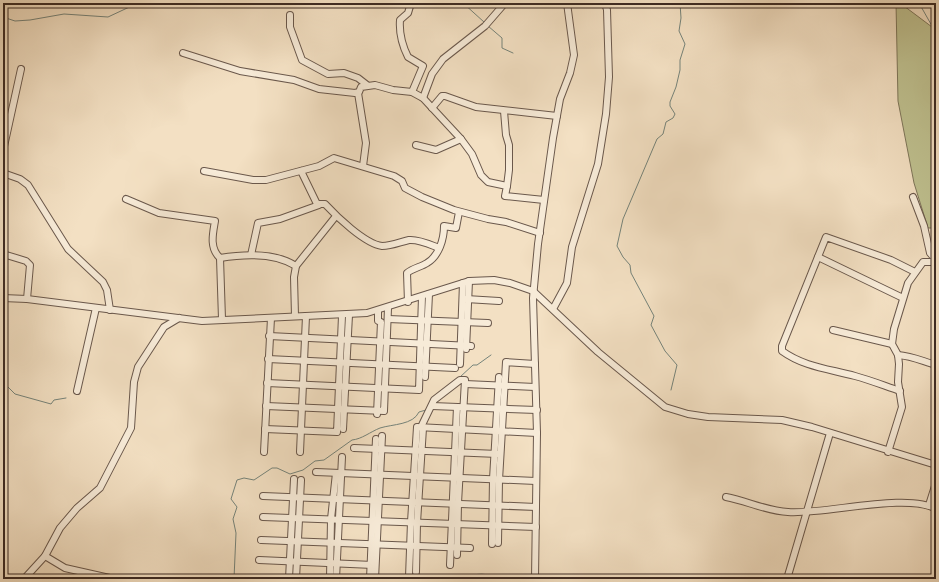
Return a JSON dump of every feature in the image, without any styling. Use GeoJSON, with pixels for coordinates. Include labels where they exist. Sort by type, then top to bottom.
{"type":"FeatureCollection","features":[{"type":"Feature","properties":{"kind":"street"},"geometry":{"type":"LineString","coordinates":[[411,3],[408,13],[400,20],[399,35],[404,42],[408,57],[422,66],[412,92]]}},
{"type":"Feature","properties":{"kind":"street"},"geometry":{"type":"LineString","coordinates":[[423,98],[432,74],[443,59],[486,24],[505,3]]}},
{"type":"Feature","properties":{"kind":"street"},"geometry":{"type":"LineString","coordinates":[[535,579],[537,410],[535,387],[533,291],[544,200],[557,116],[574,55],[567,3]]}},
{"type":"Feature","properties":{"kind":"street"},"geometry":{"type":"LineString","coordinates":[[553,309],[567,283],[572,247],[598,164],[606,114],[610,72],[607,10],[605,3]]}},
{"type":"Feature","properties":{"kind":"street"},"geometry":{"type":"LineString","coordinates":[[290,14],[290,27],[302,60],[328,74],[344,73],[358,78],[367,85]]}},
{"type":"Feature","properties":{"kind":"street"},"geometry":{"type":"LineString","coordinates":[[183,53],[240,71],[294,80],[320,88],[358,93]]}},
{"type":"Feature","properties":{"kind":"street"},"geometry":{"type":"LineString","coordinates":[[3,150],[21,68]]}},
{"type":"Feature","properties":{"kind":"street"},"geometry":{"type":"LineString","coordinates":[[363,166],[366,143],[358,93],[361,87],[367,85],[412,92],[423,98],[461,138],[472,154],[481,175],[488,182],[507,186]]}},
{"type":"Feature","properties":{"kind":"street"},"geometry":{"type":"LineString","coordinates":[[432,108],[445,96],[476,107],[557,116]]}},
{"type":"Feature","properties":{"kind":"street"},"geometry":{"type":"LineString","coordinates":[[504,111],[506,135],[509,145],[509,170],[505,196],[544,200]]}},
{"type":"Feature","properties":{"kind":"street"},"geometry":{"type":"LineString","coordinates":[[416,145],[436,150],[461,138]]}},
{"type":"Feature","properties":{"kind":"street"},"geometry":{"type":"LineString","coordinates":[[204,171],[253,180],[266,180],[319,166],[334,158],[394,176],[402,182],[405,188],[422,198],[459,212],[506,222],[540,233]]}},
{"type":"Feature","properties":{"kind":"street"},"geometry":{"type":"LineString","coordinates":[[301,171],[319,205]]}},
{"type":"Feature","properties":{"kind":"street"},"geometry":{"type":"LineString","coordinates":[[3,173],[20,179],[28,185],[68,249],[103,282],[107,290],[110,310]]}},
{"type":"Feature","properties":{"kind":"street"},"geometry":{"type":"LineString","coordinates":[[913,197],[924,226],[930,253],[936,261]]}},
{"type":"Feature","properties":{"kind":"street"},"geometry":{"type":"LineString","coordinates":[[126,199],[159,213],[215,220],[212,238],[216,255],[220,258],[222,319]]}},
{"type":"Feature","properties":{"kind":"street"},"geometry":{"type":"LineString","coordinates":[[251,254],[258,223],[280,219],[325,204],[336,216],[364,238],[380,246],[395,245],[409,240],[415,240],[440,248]]}},
{"type":"Feature","properties":{"kind":"street"},"geometry":{"type":"LineString","coordinates":[[408,302],[407,273],[428,263],[435,257],[440,248],[444,233],[444,226],[456,228],[459,212]]}},
{"type":"Feature","properties":{"kind":"street"},"geometry":{"type":"LineString","coordinates":[[295,316],[294,277],[296,266],[336,216]]}},
{"type":"Feature","properties":{"kind":"street"},"geometry":{"type":"LineString","coordinates":[[900,391],[856,376],[816,367],[792,358],[782,351],[782,346],[826,238],[891,260],[915,272]]}},
{"type":"Feature","properties":{"kind":"street"},"geometry":{"type":"LineString","coordinates":[[888,452],[902,407],[898,355],[892,344],[894,329],[908,283],[930,253]]}},
{"type":"Feature","properties":{"kind":"street"},"geometry":{"type":"LineString","coordinates":[[3,254],[26,261],[30,265],[27,299]]}},
{"type":"Feature","properties":{"kind":"street"},"geometry":{"type":"LineString","coordinates":[[220,258],[251,254],[265,256],[291,263],[296,266]]}},
{"type":"Feature","properties":{"kind":"street"},"geometry":{"type":"LineString","coordinates":[[818,257],[903,298]]}},
{"type":"Feature","properties":{"kind":"street"},"geometry":{"type":"LineString","coordinates":[[923,262],[936,261]]}},
{"type":"Feature","properties":{"kind":"street"},"geometry":{"type":"LineString","coordinates":[[3,298],[27,299],[202,321],[345,315],[378,311],[466,282],[494,280],[510,283],[533,291],[598,352],[665,407],[688,414],[708,417],[782,420],[936,465]]}},
{"type":"Feature","properties":{"kind":"street"},"geometry":{"type":"LineString","coordinates":[[460,364],[466,346],[466,282]]}},
{"type":"Feature","properties":{"kind":"street"},"geometry":{"type":"LineString","coordinates":[[424,320],[429,294]]}},
{"type":"Feature","properties":{"kind":"street"},"geometry":{"type":"LineString","coordinates":[[267,383],[419,390],[423,367],[424,344],[422,297]]}},
{"type":"Feature","properties":{"kind":"street"},"geometry":{"type":"LineString","coordinates":[[466,299],[499,301]]}},
{"type":"Feature","properties":{"kind":"street"},"geometry":{"type":"LineString","coordinates":[[77,391],[96,308]]}},
{"type":"Feature","properties":{"kind":"street"},"geometry":{"type":"LineString","coordinates":[[266,406],[341,409],[378,413],[384,411],[382,388],[384,342],[388,319],[388,308]]}},
{"type":"Feature","properties":{"kind":"street"},"geometry":{"type":"LineString","coordinates":[[378,311],[378,321],[381,322],[384,342]]}},
{"type":"Feature","properties":{"kind":"street"},"geometry":{"type":"LineString","coordinates":[[265,429],[337,432],[341,409],[345,315]]}},
{"type":"Feature","properties":{"kind":"street"},"geometry":{"type":"LineString","coordinates":[[300,452],[306,316]]}},
{"type":"Feature","properties":{"kind":"street"},"geometry":{"type":"LineString","coordinates":[[24,579],[45,556],[60,528],[77,508],[100,488],[131,428],[134,382],[138,367],[164,327],[179,318]]}},
{"type":"Feature","properties":{"kind":"street"},"geometry":{"type":"LineString","coordinates":[[264,452],[271,318]]}},
{"type":"Feature","properties":{"kind":"street"},"geometry":{"type":"LineString","coordinates":[[388,319],[488,323]]}},
{"type":"Feature","properties":{"kind":"street"},"geometry":{"type":"LineString","coordinates":[[833,330],[892,344]]}},
{"type":"Feature","properties":{"kind":"street"},"geometry":{"type":"LineString","coordinates":[[269,336],[466,346]]}},
{"type":"Feature","properties":{"kind":"street"},"geometry":{"type":"LineString","coordinates":[[898,355],[912,356],[936,365]]}},
{"type":"Feature","properties":{"kind":"street"},"geometry":{"type":"LineString","coordinates":[[268,359],[455,368]]}},
{"type":"Feature","properties":{"kind":"street"},"geometry":{"type":"LineString","coordinates":[[495,544],[497,454],[502,386],[506,362],[535,364]]}},
{"type":"Feature","properties":{"kind":"street"},"geometry":{"type":"LineString","coordinates":[[423,367],[425,377]]}},
{"type":"Feature","properties":{"kind":"street"},"geometry":{"type":"LineString","coordinates":[[499,377],[502,386]]}},
{"type":"Feature","properties":{"kind":"street"},"geometry":{"type":"LineString","coordinates":[[422,428],[434,400],[460,380],[465,380],[460,407],[454,548],[450,565]]}},
{"type":"Feature","properties":{"kind":"street"},"geometry":{"type":"LineString","coordinates":[[465,384],[535,387]]}},
{"type":"Feature","properties":{"kind":"street"},"geometry":{"type":"LineString","coordinates":[[432,406],[537,410]]}},
{"type":"Feature","properties":{"kind":"street"},"geometry":{"type":"LineString","coordinates":[[341,409],[343,429]]}},
{"type":"Feature","properties":{"kind":"street"},"geometry":{"type":"LineString","coordinates":[[409,577],[413,546],[419,451],[417,427],[537,433]]}},
{"type":"Feature","properties":{"kind":"street"},"geometry":{"type":"LineString","coordinates":[[787,579],[830,433]]}},
{"type":"Feature","properties":{"kind":"street"},"geometry":{"type":"LineString","coordinates":[[370,579],[378,521],[376,500],[379,437]]}},
{"type":"Feature","properties":{"kind":"street"},"geometry":{"type":"LineString","coordinates":[[354,448],[497,454]]}},
{"type":"Feature","properties":{"kind":"street"},"geometry":{"type":"LineString","coordinates":[[330,579],[333,563],[338,473],[342,457]]}},
{"type":"Feature","properties":{"kind":"street"},"geometry":{"type":"LineString","coordinates":[[316,472],[536,481]]}},
{"type":"Feature","properties":{"kind":"street"},"geometry":{"type":"LineString","coordinates":[[289,579],[293,561],[297,480]]}},
{"type":"Feature","properties":{"kind":"street"},"geometry":{"type":"LineString","coordinates":[[929,505],[936,483]]}},
{"type":"Feature","properties":{"kind":"street"},"geometry":{"type":"LineString","coordinates":[[263,496],[536,507]]}},
{"type":"Feature","properties":{"kind":"street"},"geometry":{"type":"LineString","coordinates":[[726,497],[789,512],[887,504],[929,505],[936,509]]}},
{"type":"Feature","properties":{"kind":"street"},"geometry":{"type":"LineString","coordinates":[[374,545],[371,521],[376,500]]}},
{"type":"Feature","properties":{"kind":"street"},"geometry":{"type":"LineString","coordinates":[[263,517],[536,527]]}},
{"type":"Feature","properties":{"kind":"street"},"geometry":{"type":"LineString","coordinates":[[261,540],[470,548]]}},
{"type":"Feature","properties":{"kind":"street"},"geometry":{"type":"LineString","coordinates":[[413,546],[416,572]]}},
{"type":"Feature","properties":{"kind":"street"},"geometry":{"type":"LineString","coordinates":[[454,548],[457,555]]}},
{"type":"Feature","properties":{"kind":"street"},"geometry":{"type":"LineString","coordinates":[[45,556],[65,568],[114,579]]}},
{"type":"Feature","properties":{"kind":"street"},"geometry":{"type":"LineString","coordinates":[[259,560],[373,565]]}},
{"type":"Feature","properties":{"kind":"street"},"geometry":{"type":"LineString","coordinates":[[293,561],[296,579]]}},
{"type":"Feature","properties":{"kind":"street"},"geometry":{"type":"LineString","coordinates":[[333,563],[336,579]]}},
{"type":"Feature","properties":{"kind":"street"},"geometry":{"type":"LineString","coordinates":[[373,565],[375,579]]}},
{"type":"Feature","properties":{"kind":"green space"},"geometry":{"type":"Polygon","coordinates":[[[896,3],[900,3],[936,30],[936,228],[928,228],[914,183],[898,101],[896,3]]]}},
{"type":"Feature","properties":{"kind":"waterway"},"geometry":{"type":"LineString","coordinates":[[3,17],[15,21],[64,14],[108,17],[138,3]]}},
{"type":"Feature","properties":{"kind":"waterway"},"geometry":{"type":"LineString","coordinates":[[463,3],[484,22]]}},
{"type":"Feature","properties":{"kind":"waterway"},"geometry":{"type":"LineString","coordinates":[[671,390],[677,365],[665,351],[651,325],[654,316],[631,273],[630,265],[623,257],[617,246],[623,219],[657,139],[663,134],[666,122],[673,118],[675,114],[670,106],[670,102],[676,87],[680,70],[680,60],[685,44],[679,31],[681,18],[680,3]]}},
{"type":"Feature","properties":{"kind":"waterway"},"geometry":{"type":"LineString","coordinates":[[919,3],[936,31]]}},
{"type":"Feature","properties":{"kind":"waterway"},"geometry":{"type":"LineString","coordinates":[[488,26],[502,38],[502,48],[513,53]]}},
{"type":"Feature","properties":{"kind":"waterway"},"geometry":{"type":"LineString","coordinates":[[460,377],[473,365],[477,365],[491,355]]}},
{"type":"Feature","properties":{"kind":"waterway"},"geometry":{"type":"LineString","coordinates":[[3,387],[8,387],[15,394],[51,404],[54,400],[66,398]]}},
{"type":"Feature","properties":{"kind":"waterway"},"geometry":{"type":"LineString","coordinates":[[234,579],[236,533],[233,519],[237,507],[231,499],[237,480],[244,478],[254,480],[272,468],[277,468],[290,474],[303,470],[315,461],[324,460],[352,440],[363,437],[380,428],[407,422],[419,412],[426,410]]}},
{"type":"Feature","properties":{"kind":"waterway"},"geometry":{"type":"LineString","coordinates":[[466,579],[478,574],[490,575],[498,579]]}},
{"type":"Feature","properties":{"kind":"waterway"},"geometry":{"type":"LineString","coordinates":[[446,579],[452,579]]}}]}
